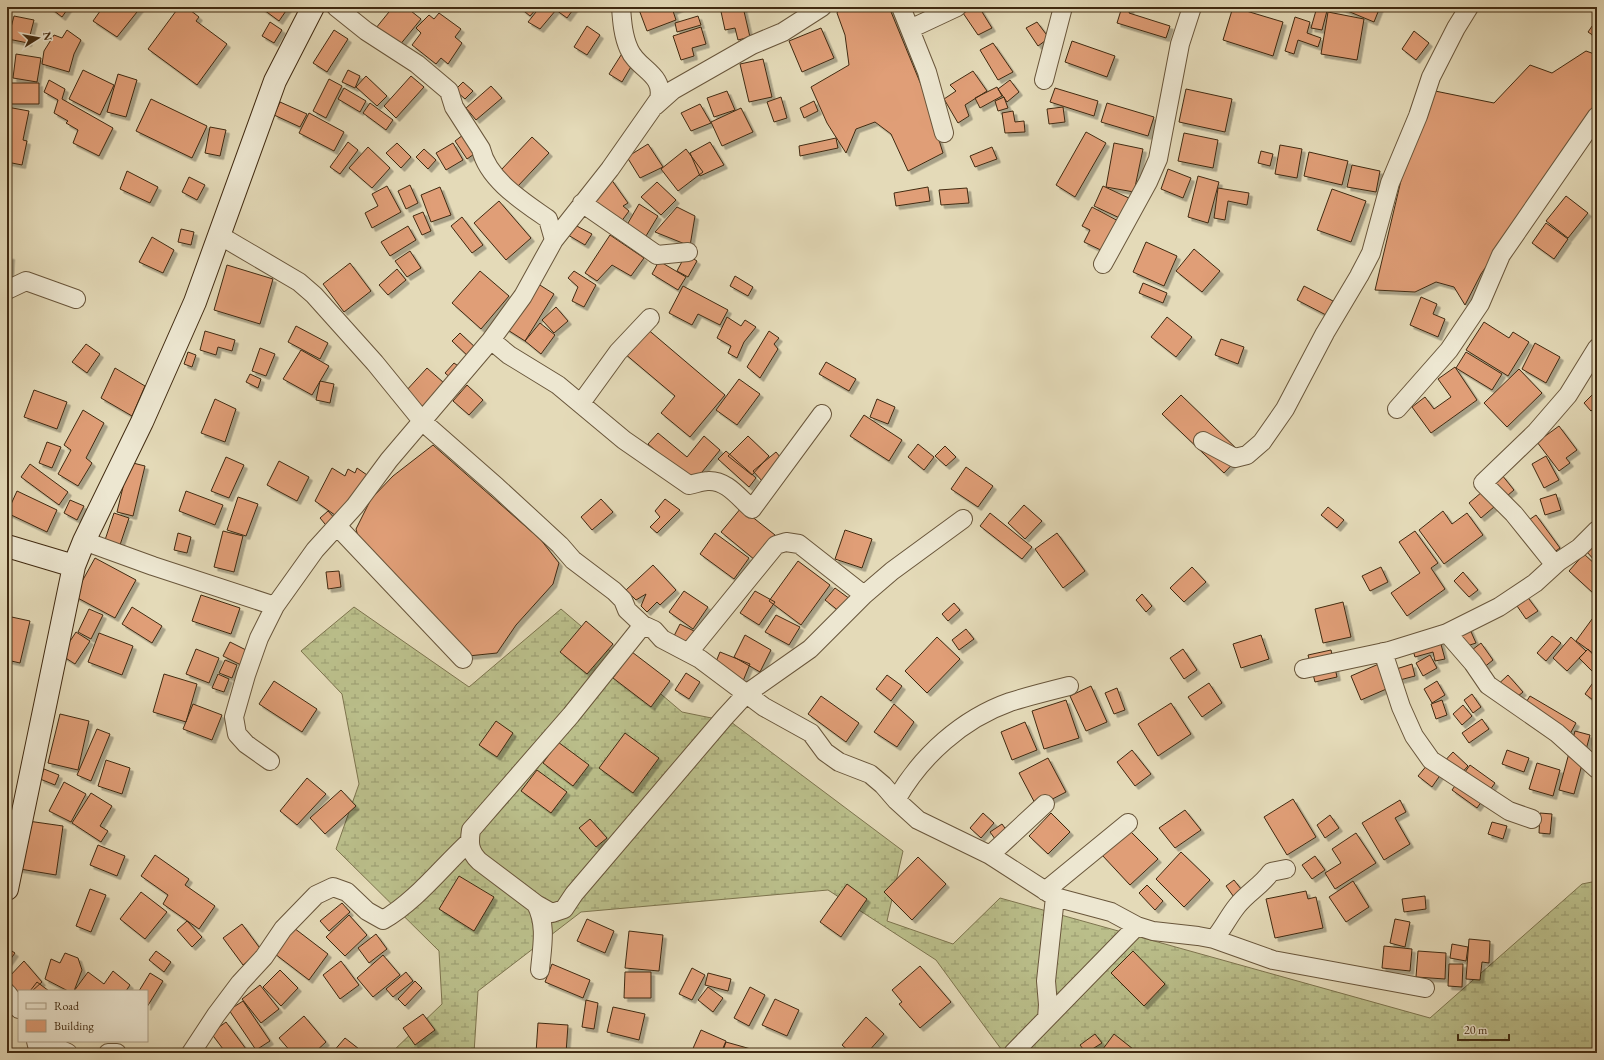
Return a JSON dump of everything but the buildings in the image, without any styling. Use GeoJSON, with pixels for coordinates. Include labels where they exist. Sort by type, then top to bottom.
{"type":"FeatureCollection","features":[{"type":"Feature","properties":{"kind":"street"},"geometry":{"type":"LineString","coordinates":[[7,889],[74,566],[84,541],[142,422],[192,309],[275,81],[313,7]]}},
{"type":"Feature","properties":{"kind":"street"},"geometry":{"type":"LineString","coordinates":[[336,7],[366,31],[417,64],[449,91],[454,107],[481,149],[482,156],[494,175],[516,197],[548,219],[554,240]]}},
{"type":"Feature","properties":{"kind":"street"},"geometry":{"type":"LineString","coordinates":[[270,761],[246,744],[237,734],[234,718],[246,675],[259,638],[274,606],[315,550],[355,506],[389,460],[423,422],[491,340],[523,296],[554,240],[653,108],[661,92],[659,83],[654,76],[634,58],[629,50],[623,28],[621,7]]}},
{"type":"Feature","properties":{"kind":"street"},"geometry":{"type":"LineString","coordinates":[[653,108],[673,90],[752,45],[783,32],[822,7]]}},
{"type":"Feature","properties":{"kind":"street"},"geometry":{"type":"LineString","coordinates":[[902,7],[927,72],[944,133]]}},
{"type":"Feature","properties":{"kind":"street"},"geometry":{"type":"LineString","coordinates":[[910,29],[958,7]]}},
{"type":"Feature","properties":{"kind":"street"},"geometry":{"type":"LineString","coordinates":[[1044,80],[1062,7]]}},
{"type":"Feature","properties":{"kind":"street"},"geometry":{"type":"LineString","coordinates":[[1103,264],[1148,182],[1158,159],[1180,44],[1192,7]]}},
{"type":"Feature","properties":{"kind":"street"},"geometry":{"type":"LineString","coordinates":[[1203,441],[1235,458],[1247,455],[1262,442],[1285,409],[1325,333],[1360,276],[1371,253],[1390,183],[1418,116],[1431,77],[1456,28],[1469,7]]}},
{"type":"Feature","properties":{"kind":"street"},"geometry":{"type":"LineString","coordinates":[[1397,409],[1449,350],[1480,304],[1501,255],[1597,116]]}},
{"type":"Feature","properties":{"kind":"street"},"geometry":{"type":"LineString","coordinates":[[582,203],[657,255],[688,252]]}},
{"type":"Feature","properties":{"kind":"street"},"geometry":{"type":"LineString","coordinates":[[219,235],[299,282],[314,295],[376,363],[423,422],[560,545],[573,560],[614,591],[623,600],[627,610],[643,625],[654,630],[662,639],[689,652],[764,707],[811,733],[826,752],[839,762],[870,774],[918,820],[990,855],[1050,894],[1111,912],[1137,926],[1153,931],[1198,936],[1273,960],[1425,988]]}},
{"type":"Feature","properties":{"kind":"street"},"geometry":{"type":"LineString","coordinates":[[7,290],[26,282],[76,299]]}},
{"type":"Feature","properties":{"kind":"street"},"geometry":{"type":"LineString","coordinates":[[581,403],[618,352],[650,318]]}},
{"type":"Feature","properties":{"kind":"street"},"geometry":{"type":"LineString","coordinates":[[491,340],[509,355],[558,385],[624,440],[689,485],[708,481],[722,483],[732,490],[752,509],[822,414]]}},
{"type":"Feature","properties":{"kind":"street"},"geometry":{"type":"LineString","coordinates":[[1554,565],[1514,514],[1483,483],[1536,432],[1564,400],[1597,348]]}},
{"type":"Feature","properties":{"kind":"street"},"geometry":{"type":"LineString","coordinates":[[643,625],[571,715],[472,830],[469,842],[472,854],[479,861],[536,904],[552,913],[564,909],[574,894],[746,694],[810,649],[864,595],[892,571],[963,519]]}},
{"type":"Feature","properties":{"kind":"street"},"geometry":{"type":"LineString","coordinates":[[337,526],[463,659]]}},
{"type":"Feature","properties":{"kind":"street"},"geometry":{"type":"LineString","coordinates":[[1304,668],[1383,652],[1447,633],[1499,607],[1535,583],[1554,565],[1579,548],[1597,530]]}},
{"type":"Feature","properties":{"kind":"street"},"geometry":{"type":"LineString","coordinates":[[84,541],[153,566],[274,606]]}},
{"type":"Feature","properties":{"kind":"street"},"geometry":{"type":"LineString","coordinates":[[689,652],[697,640],[776,545],[786,542],[799,544],[864,595]]}},
{"type":"Feature","properties":{"kind":"street"},"geometry":{"type":"LineString","coordinates":[[7,546],[74,566]]}},
{"type":"Feature","properties":{"kind":"street"},"geometry":{"type":"LineString","coordinates":[[1447,633],[1473,663],[1488,685],[1556,733],[1597,769]]}},
{"type":"Feature","properties":{"kind":"street"},"geometry":{"type":"LineString","coordinates":[[1383,652],[1401,707],[1414,736],[1431,760],[1509,811],[1532,820]]}},
{"type":"Feature","properties":{"kind":"street"},"geometry":{"type":"LineString","coordinates":[[896,800],[906,783],[924,761],[953,732],[1008,703],[1069,686]]}},
{"type":"Feature","properties":{"kind":"street"},"geometry":{"type":"LineString","coordinates":[[990,855],[1045,804]]}},
{"type":"Feature","properties":{"kind":"street"},"geometry":{"type":"LineString","coordinates":[[1047,1018],[1048,1005],[1046,981],[1050,894],[1128,823]]}},
{"type":"Feature","properties":{"kind":"street"},"geometry":{"type":"LineString","coordinates":[[191,1053],[216,1015],[240,983],[264,957],[283,929],[316,896],[333,887],[347,892],[367,911],[383,920],[395,913],[412,898],[469,842]]}},
{"type":"Feature","properties":{"kind":"street"},"geometry":{"type":"LineString","coordinates":[[1214,940],[1223,929],[1238,905],[1249,893],[1263,883],[1271,872],[1286,869]]}},
{"type":"Feature","properties":{"kind":"street"},"geometry":{"type":"LineString","coordinates":[[536,904],[541,913],[544,926],[540,970]]}},
{"type":"Feature","properties":{"kind":"street"},"geometry":{"type":"LineString","coordinates":[[1013,1053],[1137,926]]}},
{"type":"Feature","properties":{"kind":"street"},"geometry":{"type":"LineString","coordinates":[[7,993],[18,1008]]}},
{"type":"Feature","properties":{"kind":"street"},"geometry":{"type":"LineString","coordinates":[[36,1042],[39,1053]]}},
{"type":"Feature","properties":{"kind":"street"},"geometry":{"type":"LineString","coordinates":[[50,1042],[55,1047],[68,1053]]}},
{"type":"Feature","properties":{"kind":"street"},"geometry":{"type":"LineString","coordinates":[[108,1053],[117,1053]]}},
{"type":"Feature","properties":{"kind":"green space"},"geometry":{"type":"Polygon","coordinates":[[[354,607],[469,687],[561,609],[682,712],[731,722],[903,851],[887,921],[953,944],[1000,898],[1430,1018],[1582,884],[1597,881],[1597,1053],[1004,1053],[936,960],[828,890],[581,912],[478,991],[474,1053],[391,1053],[442,1004],[439,951],[336,849],[359,784],[342,694],[301,651],[354,607]]]}}]}
